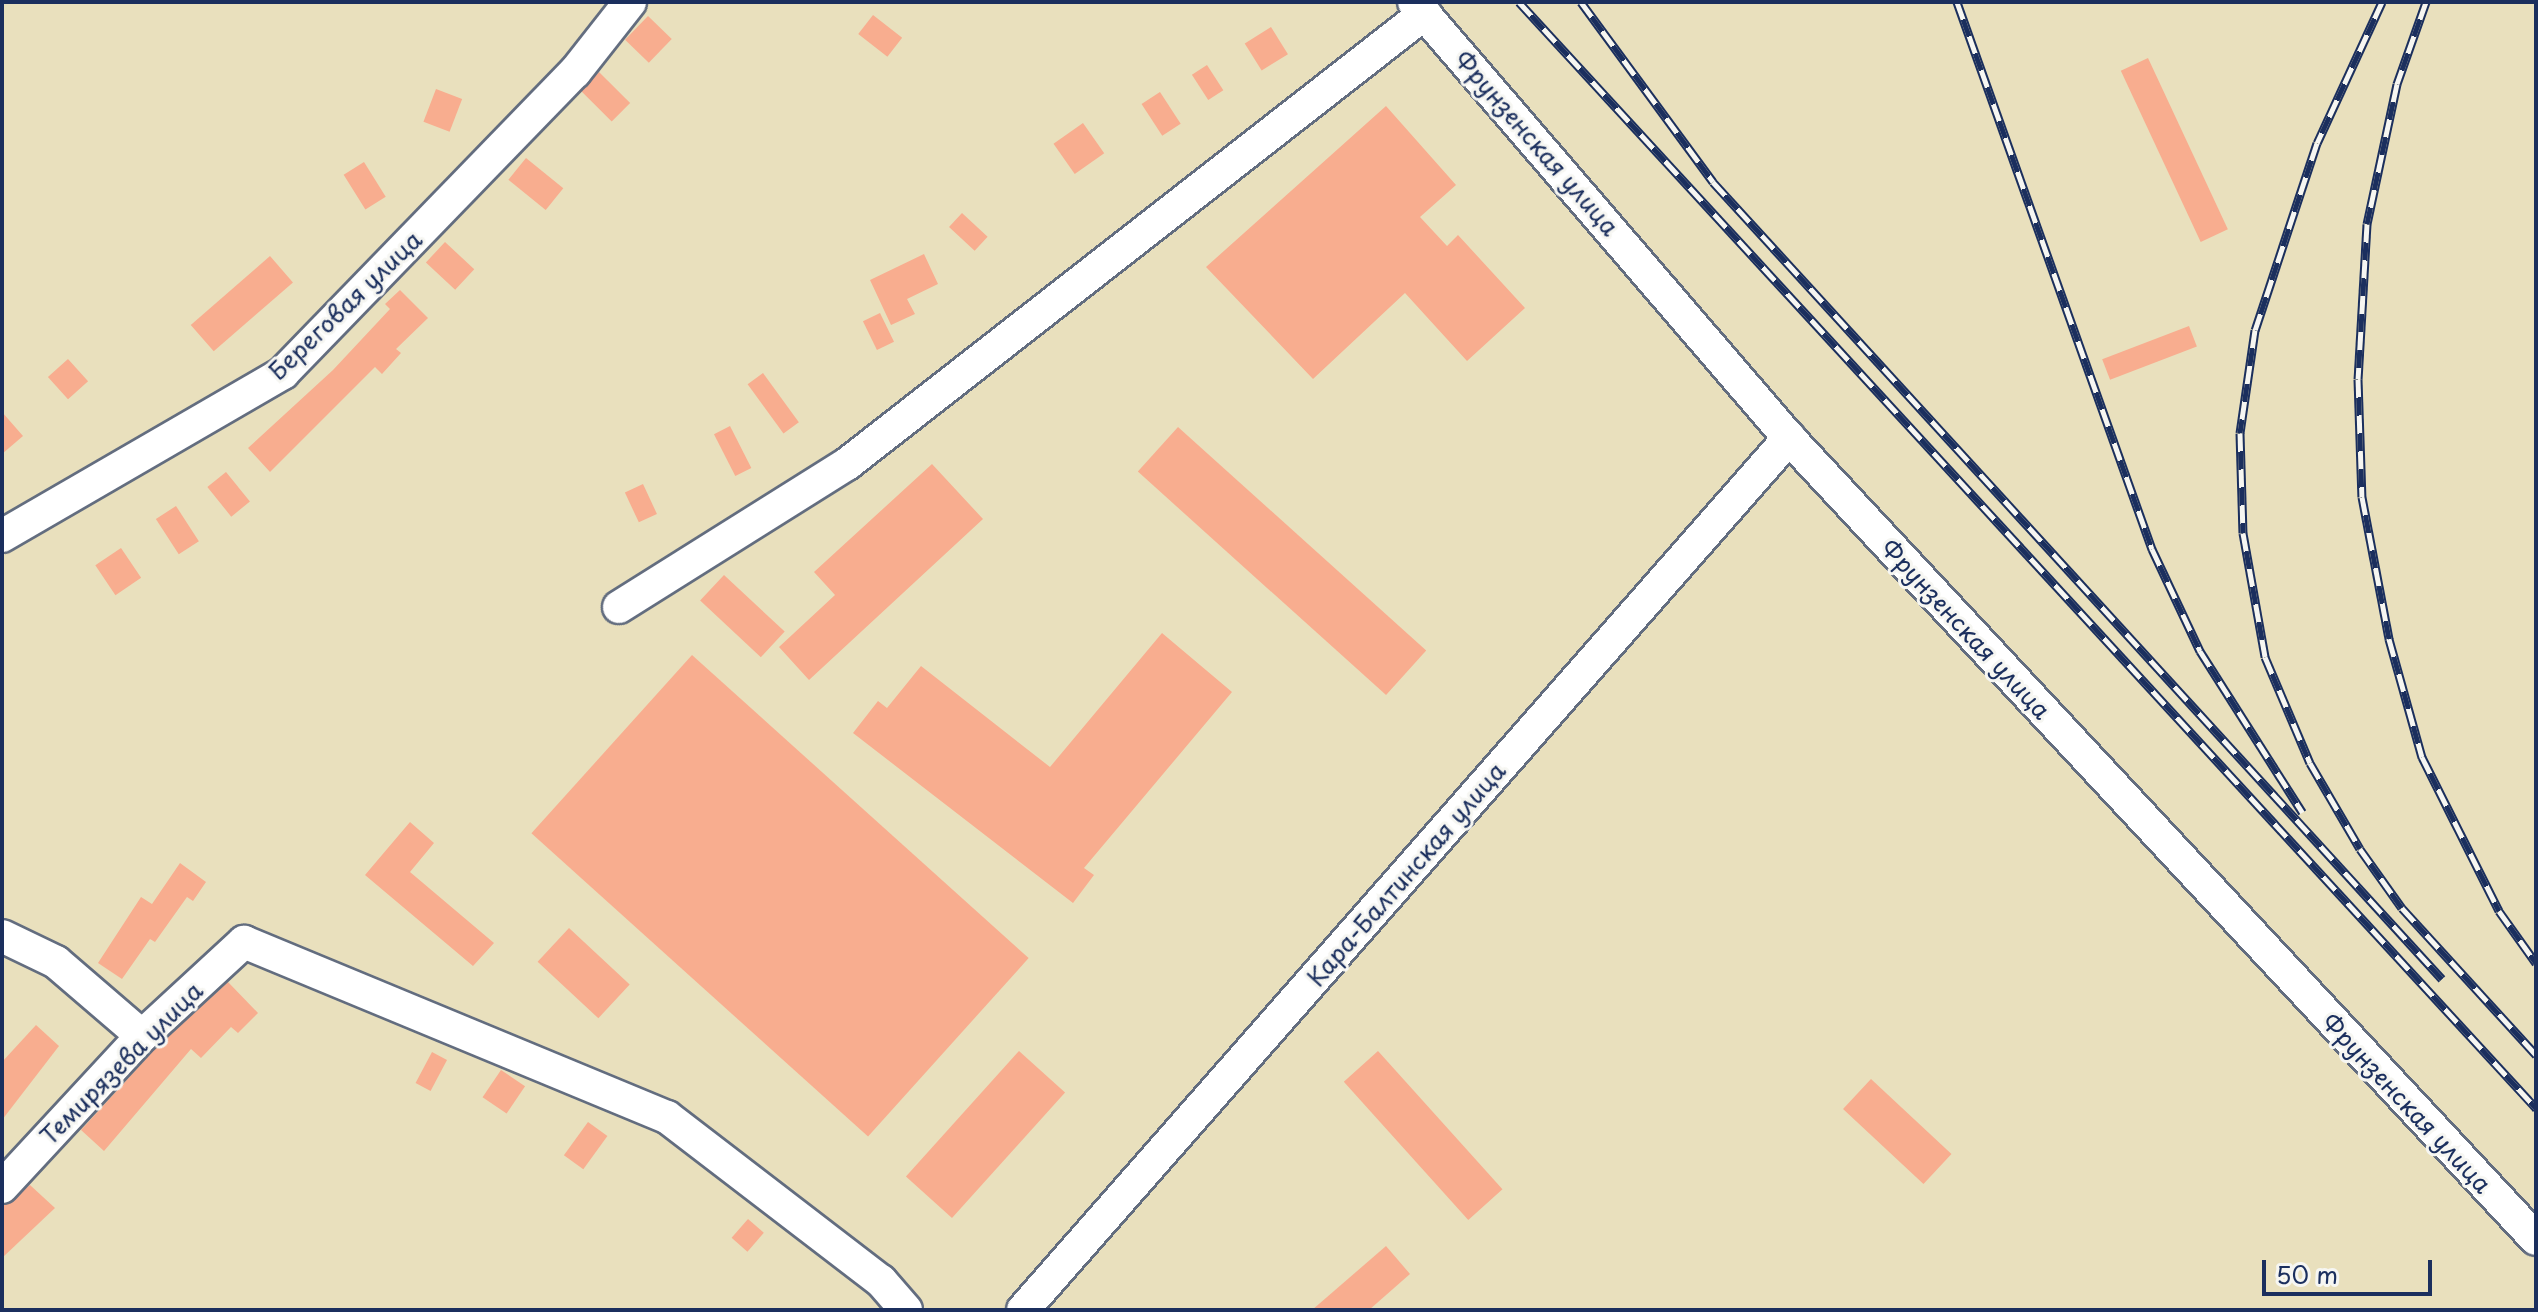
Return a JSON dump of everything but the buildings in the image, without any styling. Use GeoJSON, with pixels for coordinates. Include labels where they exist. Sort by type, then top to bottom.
{"type":"FeatureCollection","features":[{"type":"Feature","properties":{"kind":"street","name":"Береговая улица"},"geometry":{"type":"LineString","coordinates":[[2,536],[283,373],[575,72],[630,2]]}},
{"type":"Feature","properties":{"kind":"street","name":"Фрунзенская улица"},"geometry":{"type":"LineString","coordinates":[[1420,8],[1789,438],[2536,1239]]}},
{"type":"Feature","properties":{"kind":"street"},"geometry":{"type":"LineString","coordinates":[[619,607],[847,464],[1420,8]]}},
{"type":"Feature","properties":{"kind":"street","name":"Кара-Балтинская улица"},"geometry":{"type":"LineString","coordinates":[[1023,1310],[1789,438]]}},
{"type":"Feature","properties":{"kind":"street"},"geometry":{"type":"LineString","coordinates":[[2,936],[56,962],[142,1036]]}},
{"type":"Feature","properties":{"kind":"street","name":"Темирязева улица"},"geometry":{"type":"LineString","coordinates":[[2,1187],[142,1036],[244,942],[667,1117],[881,1281],[906,1310]]}},
{"type":"Feature","properties":{"kind":"railway"},"geometry":{"type":"LineString","coordinates":[[1519,2],[2536,1108]]}},
{"type":"Feature","properties":{"kind":"railway"},"geometry":{"type":"LineString","coordinates":[[1581,2],[1713,182],[2442,979]]}},
{"type":"Feature","properties":{"kind":"railway"},"geometry":{"type":"LineString","coordinates":[[1957,2],[2152,549],[2200,651],[2302,812]]}},
{"type":"Feature","properties":{"kind":"railway"},"geometry":{"type":"LineString","coordinates":[[2382,2],[2317,143],[2255,330],[2240,433],[2243,533],[2265,657],[2310,763],[2360,849],[2402,908],[2536,1055]]}},
{"type":"Feature","properties":{"kind":"railway"},"geometry":{"type":"LineString","coordinates":[[2426,2],[2397,84],[2367,224],[2358,379],[2362,497],[2389,639],[2422,757],[2499,911],[2536,963]]}}]}
